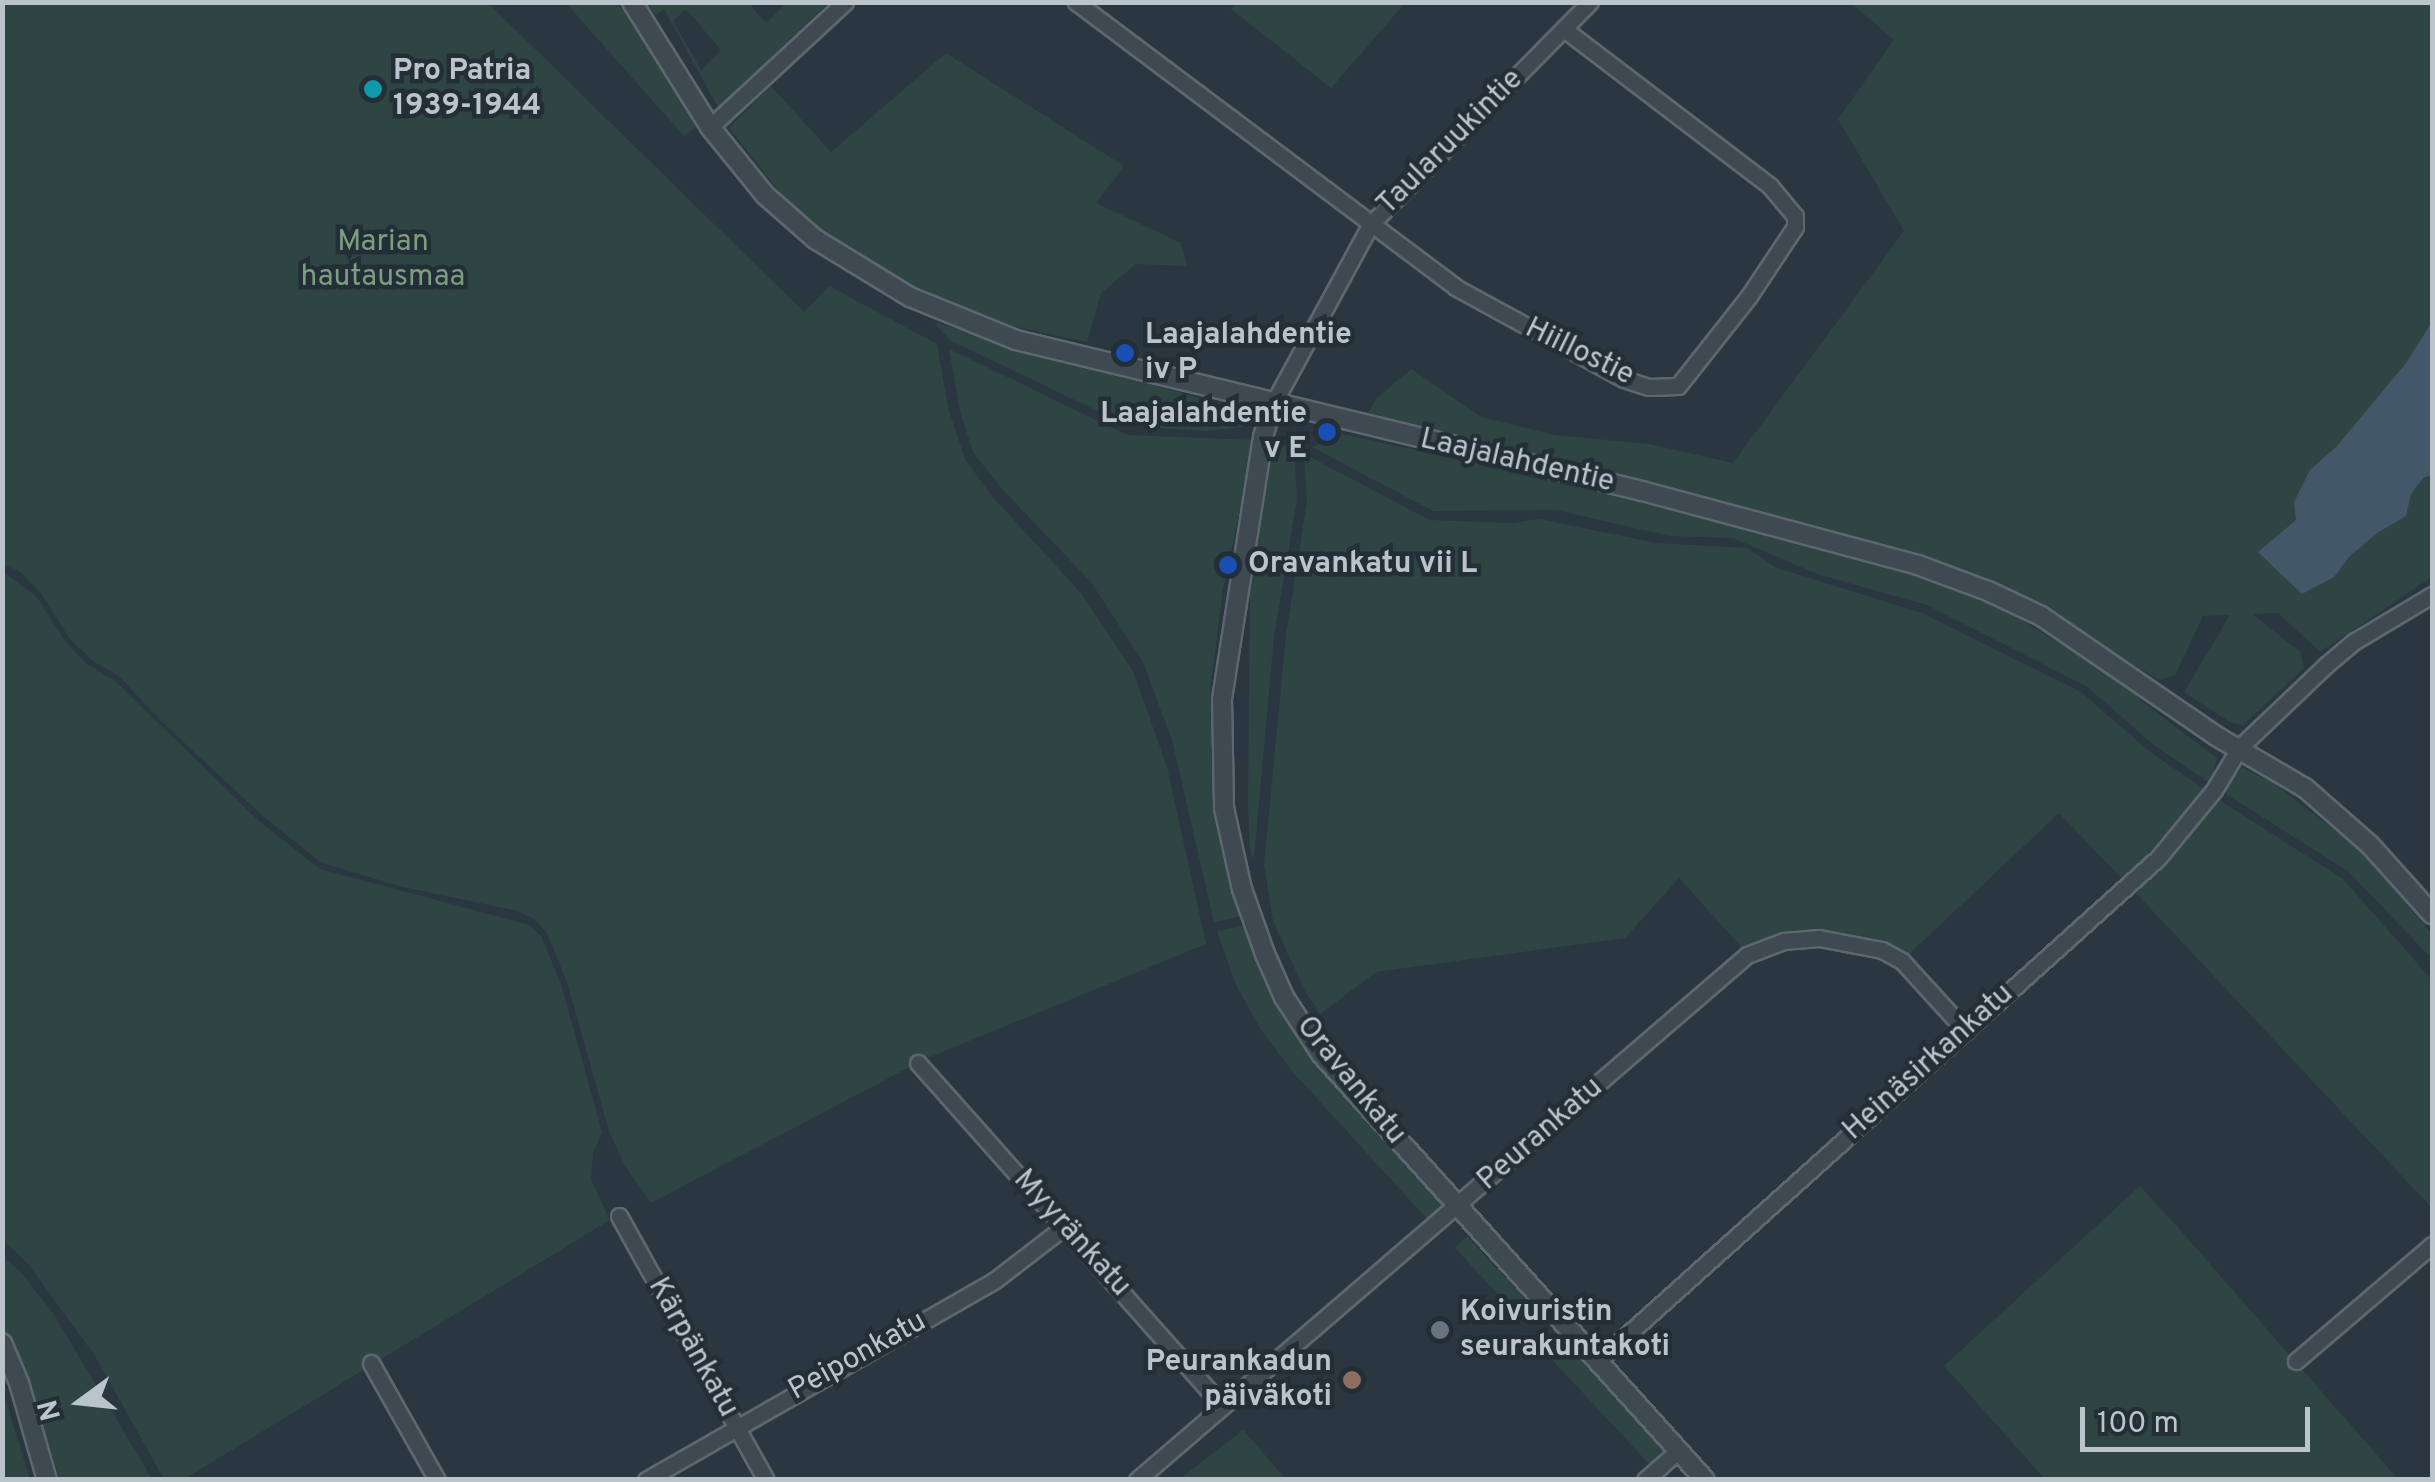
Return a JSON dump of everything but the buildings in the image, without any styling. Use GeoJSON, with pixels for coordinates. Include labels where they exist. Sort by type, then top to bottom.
{"type":"FeatureCollection","features":[{"type":"Feature","properties":{"kind":"street","name":"Laajalahdentie"},"geometry":{"type":"LineString","coordinates":[[632,2],[710,128],[787,218],[856,267],[910,297],[1016,340],[1642,491],[1918,565],[2041,616],[2216,736],[2305,788],[2370,845],[2432,914]]}},
{"type":"Feature","properties":{"kind":"street"},"geometry":{"type":"LineString","coordinates":[[710,128],[845,2]]}},
{"type":"Feature","properties":{"kind":"street","name":"Hiillostie"},"geometry":{"type":"LineString","coordinates":[[1076,2],[1455,286],[1624,380],[1667,388],[1678,386],[1694,371],[1786,242],[1795,227],[1795,216],[1770,186],[1564,29]]}},
{"type":"Feature","properties":{"kind":"street","name":"Taularuukintie"},"geometry":{"type":"LineString","coordinates":[[1273,404],[1370,225],[1590,2]]}},
{"type":"Feature","properties":{"kind":"street","name":"Oravankatu"},"geometry":{"type":"LineString","coordinates":[[1273,404],[1262,438],[1222,700],[1222,796],[1242,890],[1284,997],[1322,1055],[1705,1480]]}},
{"type":"Feature","properties":{"kind":"street","name":"Heinäsirkankatu"},"geometry":{"type":"LineString","coordinates":[[1598,1361],[2158,858],[2214,790],[2240,748],[2356,642],[2432,595]]}},
{"type":"Feature","properties":{"kind":"street","name":"Peurankatu"},"geometry":{"type":"LineString","coordinates":[[1138,1480],[1748,955],[1769,945],[1819,938],[1882,950],[1902,960],[1966,1030]]}},
{"type":"Feature","properties":{"kind":"street","name":"Myyränkatu"},"geometry":{"type":"LineString","coordinates":[[918,1063],[1223,1406]]}},
{"type":"Feature","properties":{"kind":"street","name":"Kärpänkatu"},"geometry":{"type":"LineString","coordinates":[[619,1216],[766,1480]]}},
{"type":"Feature","properties":{"kind":"street","name":"Peiponkatu"},"geometry":{"type":"LineString","coordinates":[[646,1480],[995,1280],[1065,1226]]}},
{"type":"Feature","properties":{"kind":"street"},"geometry":{"type":"LineString","coordinates":[[2296,1361],[2432,1246]]}},
{"type":"Feature","properties":{"kind":"street"},"geometry":{"type":"LineString","coordinates":[[2,1343],[20,1383],[47,1480]]}},
{"type":"Feature","properties":{"kind":"street"},"geometry":{"type":"LineString","coordinates":[[372,1363],[437,1480]]}},
{"type":"Feature","properties":{"kind":"street"},"geometry":{"type":"LineString","coordinates":[[2,1372],[34,1440]]}},
{"type":"Feature","properties":{"kind":"street"},"geometry":{"type":"LineString","coordinates":[[1645,1480],[1679,1450]]}},
{"type":"Feature","properties":{"kind":"green space"},"geometry":{"type":"Polygon","coordinates":[[[1237,2],[1405,3],[1331,88],[1231,9],[1237,2]]]}},
{"type":"Feature","properties":{"kind":"green space","name":"Marian hautausmaa"},"geometry":{"type":"Polygon","coordinates":[[[3,3],[488,3],[804,312],[829,286],[937,344],[948,408],[965,459],[991,495],[1081,593],[1133,671],[1167,767],[1206,944],[925,1059],[651,1203],[624,1164],[609,1131],[567,982],[547,933],[534,919],[518,911],[403,887],[322,863],[264,817],[119,676],[93,661],[70,639],[40,592],[18,570],[3,565],[3,3]]]}},
{"type":"Feature","properties":{"kind":"green space"},"geometry":{"type":"Polygon","coordinates":[[[566,3],[618,3],[700,124],[684,136],[566,3]]]}},
{"type":"Feature","properties":{"kind":"green space"},"geometry":{"type":"Polygon","coordinates":[[[646,3],[755,3],[751,7],[766,23],[787,3],[828,3],[718,107],[664,9],[655,15],[646,3]],[[686,9],[673,21],[701,70],[721,50],[686,9]]]}},
{"type":"Feature","properties":{"kind":"green space"},"geometry":{"type":"Polygon","coordinates":[[[1851,3],[2432,3],[2432,577],[2320,652],[2278,613],[2252,614],[2300,652],[2304,668],[2243,725],[2230,722],[2184,692],[2230,615],[2203,616],[2175,675],[2160,680],[1996,585],[1922,557],[1368,413],[1377,398],[1411,369],[1481,417],[1555,435],[1649,444],[1733,463],[1904,231],[1838,119],[1894,40],[1851,3]]]}},
{"type":"Feature","properties":{"kind":"green space"},"geometry":{"type":"Polygon","coordinates":[[[946,53],[1124,166],[1096,203],[1181,243],[1187,266],[1136,264],[1101,293],[1087,342],[1008,325],[932,298],[861,259],[794,210],[729,128],[771,86],[831,152],[946,53]]]}},
{"type":"Feature","properties":{"kind":"green space"},"geometry":{"type":"Polygon","coordinates":[[[934,322],[1238,409],[1244,427],[1207,431],[1129,426],[950,340],[934,322]]]}},
{"type":"Feature","properties":{"kind":"green space"},"geometry":{"type":"Polygon","coordinates":[[[949,349],[1127,435],[1255,440],[1223,589],[1210,691],[1213,803],[1243,916],[1214,922],[1172,740],[1143,662],[1091,582],[1001,488],[973,452],[960,411],[949,349]]]}},
{"type":"Feature","properties":{"kind":"green space"},"geometry":{"type":"Polygon","coordinates":[[[1342,434],[1631,497],[1915,573],[1985,598],[2130,686],[2141,701],[2217,758],[2211,784],[2154,745],[2086,686],[1927,605],[1820,575],[1733,538],[1670,536],[1556,510],[1433,511],[1312,447],[1342,434]]]}},
{"type":"Feature","properties":{"kind":"green space"},"geometry":{"type":"Polygon","coordinates":[[[1270,442],[1294,448],[1297,499],[1274,636],[1254,858],[1250,854],[1248,804],[1250,594],[1270,442]]]}},
{"type":"Feature","properties":{"kind":"green space"},"geometry":{"type":"Polygon","coordinates":[[[1304,454],[1430,520],[1513,523],[1539,519],[1656,543],[1747,548],[1777,568],[1922,613],[2081,692],[2149,751],[2204,789],[2124,881],[2059,813],[1906,957],[1884,945],[1818,933],[1744,950],[1679,878],[1625,938],[1376,972],[1320,1014],[1306,993],[1273,921],[1264,865],[1286,636],[1307,501],[1304,454]]]}},
{"type":"Feature","properties":{"kind":"green space"},"geometry":{"type":"Polygon","coordinates":[[[2,571],[37,597],[65,641],[88,665],[114,680],[261,823],[320,869],[530,925],[541,936],[561,984],[602,1132],[593,1153],[591,1180],[610,1220],[186,1478],[164,1479],[95,1356],[29,1265],[3,1240],[2,571]]]}},
{"type":"Feature","properties":{"kind":"green space"},"geometry":{"type":"Polygon","coordinates":[[[2242,768],[2272,782],[2360,850],[2432,934],[2432,959],[2349,872],[2220,790],[2242,768]]]}},
{"type":"Feature","properties":{"kind":"green space"},"geometry":{"type":"Polygon","coordinates":[[[2216,798],[2343,879],[2432,980],[2432,1208],[2133,890],[2216,798]]]}},
{"type":"Feature","properties":{"kind":"green space"},"geometry":{"type":"Polygon","coordinates":[[[1244,926],[1275,1002],[1317,1061],[1446,1207],[1429,1221],[1291,1070],[1260,1028],[1236,985],[1217,931],[1244,926]]]}},
{"type":"Feature","properties":{"kind":"green space"},"geometry":{"type":"Polygon","coordinates":[[[2140,1186],[2398,1479],[2045,1479],[1944,1366],[2140,1186]]]}},
{"type":"Feature","properties":{"kind":"green space"},"geometry":{"type":"Polygon","coordinates":[[[1467,1236],[1530,1304],[1518,1316],[1455,1248],[1467,1236]]]}},
{"type":"Feature","properties":{"kind":"green space"},"geometry":{"type":"Polygon","coordinates":[[[3,1258],[20,1271],[53,1313],[152,1479],[60,1479],[3,1326],[3,1258]]]}},
{"type":"Feature","properties":{"kind":"green space"},"geometry":{"type":"Polygon","coordinates":[[[1567,1345],[1665,1450],[1649,1464],[1552,1359],[1567,1345]]]}},
{"type":"Feature","properties":{"kind":"green space"},"geometry":{"type":"Polygon","coordinates":[[[2,1397],[7,1405],[30,1479],[3,1479],[2,1397]]]}},
{"type":"Feature","properties":{"kind":"green space"},"geometry":{"type":"Polygon","coordinates":[[[1243,1430],[1286,1479],[1180,1479],[1243,1430]]]}},
{"type":"Feature","properties":{"kind":"water"},"geometry":{"type":"Polygon","coordinates":[[[2432,322],[2432,475],[2423,478],[2411,494],[2406,516],[2377,533],[2349,557],[2334,577],[2302,594],[2258,552],[2296,520],[2294,502],[2310,470],[2337,446],[2406,363],[2432,322]]]}},
{"type":"Feature","properties":{"kind":"place","name":"Pro Patria 1939-1944"},"geometry":{"type":"Point","coordinates":[373,89]}},
{"type":"Feature","properties":{"kind":"place","name":"Laajalahdentie iv P"},"geometry":{"type":"Point","coordinates":[1125,353]}},
{"type":"Feature","properties":{"kind":"place","name":"Laajalahdentie v E"},"geometry":{"type":"Point","coordinates":[1327,432]}},
{"type":"Feature","properties":{"kind":"place","name":"Oravankatu vii L"},"geometry":{"type":"Point","coordinates":[1228,565]}},
{"type":"Feature","properties":{"kind":"place","name":"Koivuristin seurakuntakoti"},"geometry":{"type":"Point","coordinates":[1440,1330]}},
{"type":"Feature","properties":{"kind":"place","name":"Peurankadun päiväkoti"},"geometry":{"type":"Point","coordinates":[1352,1380]}}]}
